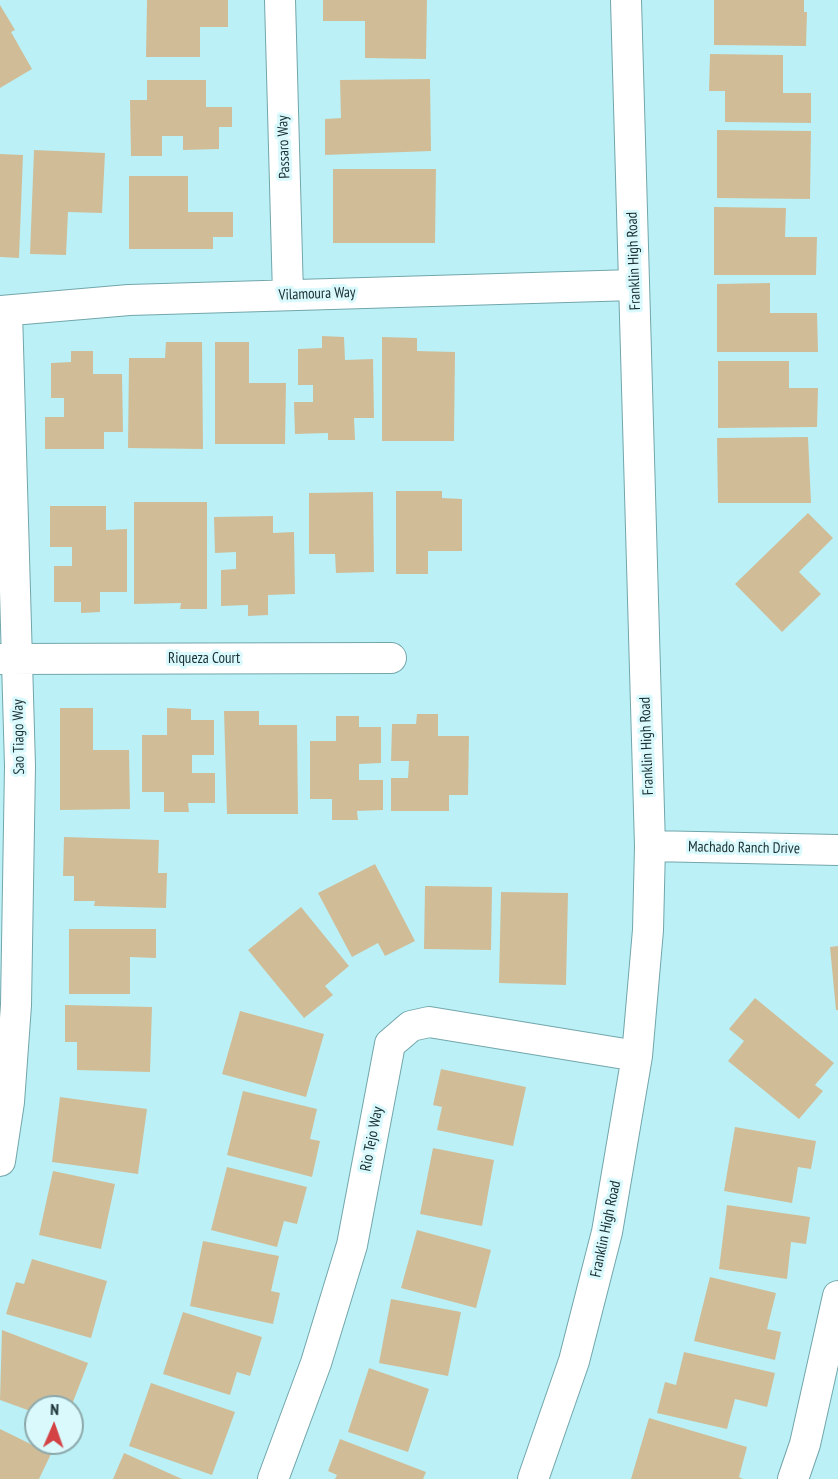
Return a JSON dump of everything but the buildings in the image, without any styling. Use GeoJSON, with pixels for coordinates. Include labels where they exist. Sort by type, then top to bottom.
{"type":"FeatureCollection","features":[{"type":"Feature","properties":{"kind":"street","name":"Passaro Way"},"geometry":{"type":"LineString","coordinates":[[280,0],[288,295]]}},
{"type":"Feature","properties":{"kind":"street","name":"Franklin High Road"},"geometry":{"type":"LineString","coordinates":[[533,1479],[574,1361],[607,1232],[637,1056],[648,930],[650,846],[626,0]]}},
{"type":"Feature","properties":{"kind":"street","name":"Vilamoura Way"},"geometry":{"type":"LineString","coordinates":[[4,311],[129,300],[634,285]]}},
{"type":"Feature","properties":{"kind":"street","name":"Sao Tiago Way"},"geometry":{"type":"LineString","coordinates":[[0,1161],[9,1102],[8,1005],[20,766],[8,659],[4,311]]}},
{"type":"Feature","properties":{"kind":"street","name":"Riqueza Court"},"geometry":{"type":"LineString","coordinates":[[8,659],[391,658]]}},
{"type":"Feature","properties":{"kind":"street","name":"Machado Ranch Drive"},"geometry":{"type":"LineString","coordinates":[[650,846],[838,850]]}},
{"type":"Feature","properties":{"kind":"street","name":"Rio Tejo Way"},"geometry":{"type":"LineString","coordinates":[[273,1479],[316,1362],[352,1245],[390,1044],[411,1026],[429,1022],[637,1056]]}},
{"type":"Feature","properties":{"kind":"street"},"geometry":{"type":"LineString","coordinates":[[793,1479],[806,1444],[838,1296]]}}]}
